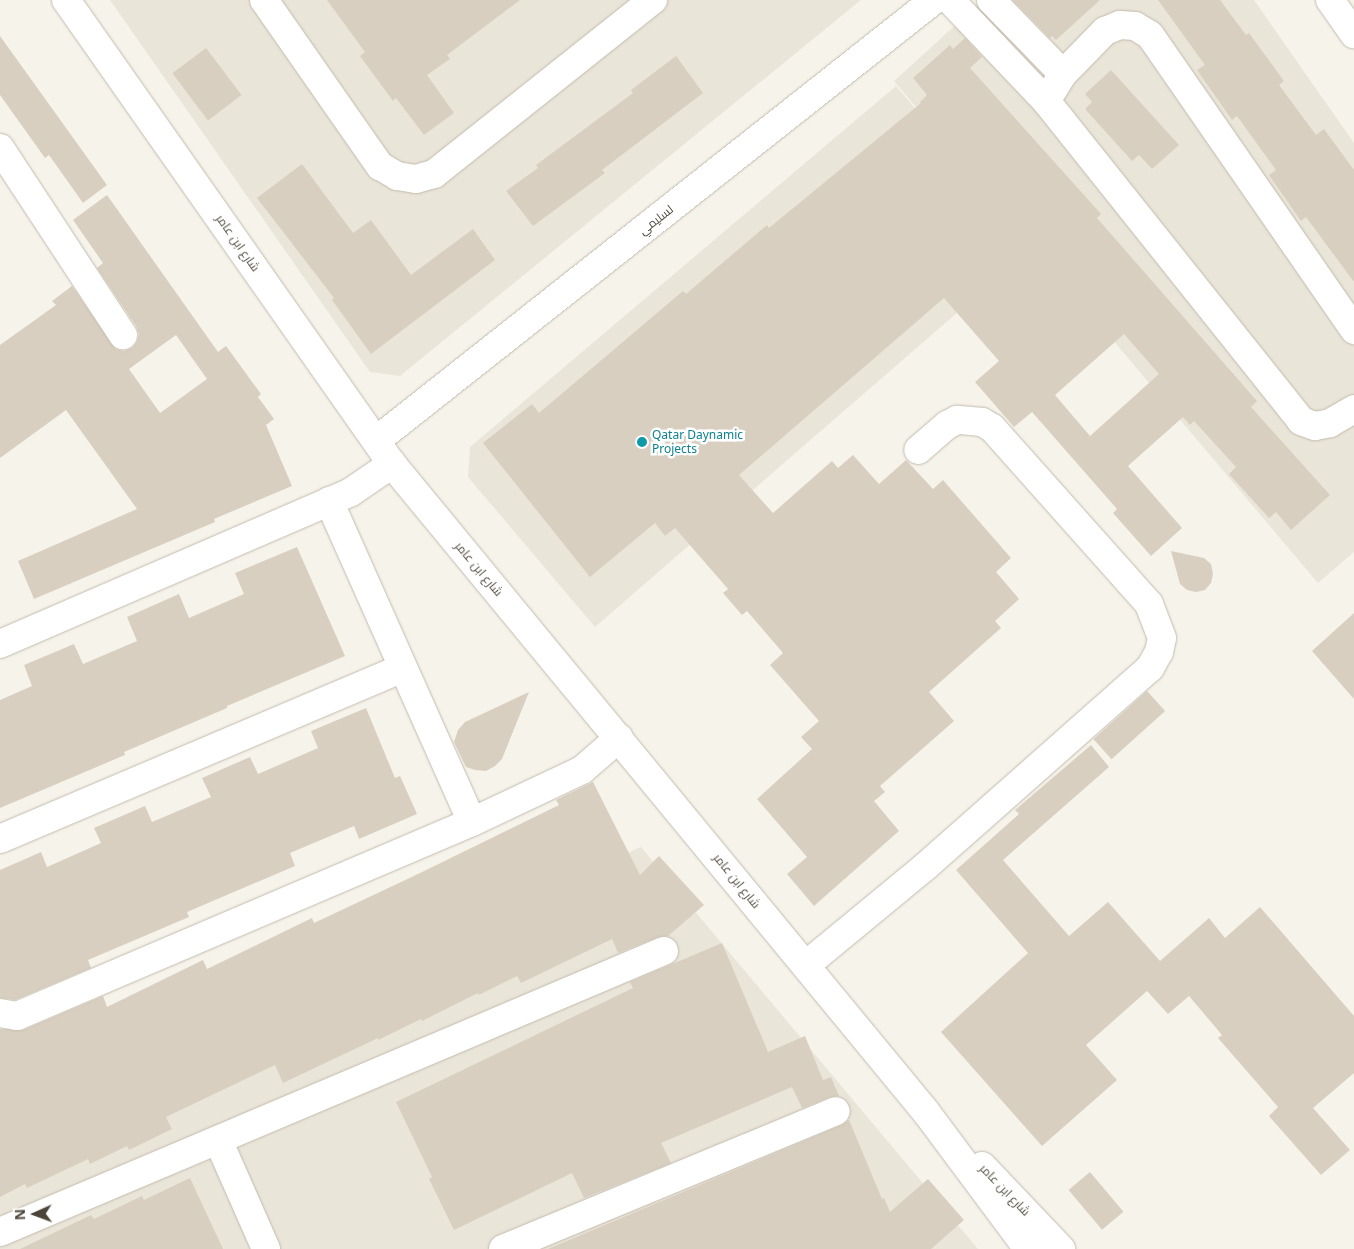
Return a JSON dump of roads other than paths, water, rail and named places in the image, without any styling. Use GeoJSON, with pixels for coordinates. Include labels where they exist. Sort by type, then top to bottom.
{"type":"FeatureCollection","features":[{"type":"Feature","properties":{"kind":"street","name":"شارع ابن عامر"},"geometry":{"type":"LineString","coordinates":[[66,0],[378,440],[392,464],[926,1112],[1028,1249]]}},
{"type":"Feature","properties":{"kind":"street"},"geometry":{"type":"LineString","coordinates":[[264,0],[380,166],[397,176],[416,179],[434,174],[654,0]]}},
{"type":"Feature","properties":{"kind":"street","name":"لسليمي"},"geometry":{"type":"LineString","coordinates":[[378,440],[934,0]]}},
{"type":"Feature","properties":{"kind":"street"},"geometry":{"type":"LineString","coordinates":[[950,0],[1046,101],[1301,421],[1315,426],[1330,423],[1354,409]]}},
{"type":"Feature","properties":{"kind":"street"},"geometry":{"type":"LineString","coordinates":[[992,0],[1063,74]]}},
{"type":"Feature","properties":{"kind":"street"},"geometry":{"type":"LineString","coordinates":[[1330,0],[1354,34]]}},
{"type":"Feature","properties":{"kind":"street"},"geometry":{"type":"LineString","coordinates":[[1046,101],[1063,74],[1105,31],[1120,25],[1135,26],[1150,35],[1354,330]]}},
{"type":"Feature","properties":{"kind":"street"},"geometry":{"type":"LineString","coordinates":[[0,148],[123,335]]}},
{"type":"Feature","properties":{"kind":"street"},"geometry":{"type":"LineString","coordinates":[[806,966],[926,866],[1150,668],[1159,652],[1162,638],[1149,604],[992,428],[982,422],[957,420],[947,425],[918,450]]}},
{"type":"Feature","properties":{"kind":"street"},"geometry":{"type":"LineString","coordinates":[[0,644],[351,492],[392,464]]}},
{"type":"Feature","properties":{"kind":"street"},"geometry":{"type":"LineString","coordinates":[[329,501],[472,822]]}},
{"type":"Feature","properties":{"kind":"street"},"geometry":{"type":"LineString","coordinates":[[0,839],[402,668]]}},
{"type":"Feature","properties":{"kind":"street"},"geometry":{"type":"LineString","coordinates":[[0,1013],[17,1016],[472,822],[582,770],[619,738]]}},
{"type":"Feature","properties":{"kind":"street"},"geometry":{"type":"LineString","coordinates":[[0,1232],[664,951]]}},
{"type":"Feature","properties":{"kind":"street"},"geometry":{"type":"LineString","coordinates":[[502,1249],[836,1111]]}},
{"type":"Feature","properties":{"kind":"street","name":"شارع ابن عامر"},"geometry":{"type":"LineString","coordinates":[[926,1112],[977,1161],[1061,1249]]}},
{"type":"Feature","properties":{"kind":"street"},"geometry":{"type":"LineString","coordinates":[[218,1140],[266,1249]]}},
{"type":"Feature","properties":{"kind":"place","name":"Qatar Daynamic Projects"},"geometry":{"type":"Point","coordinates":[642,442]}}]}
